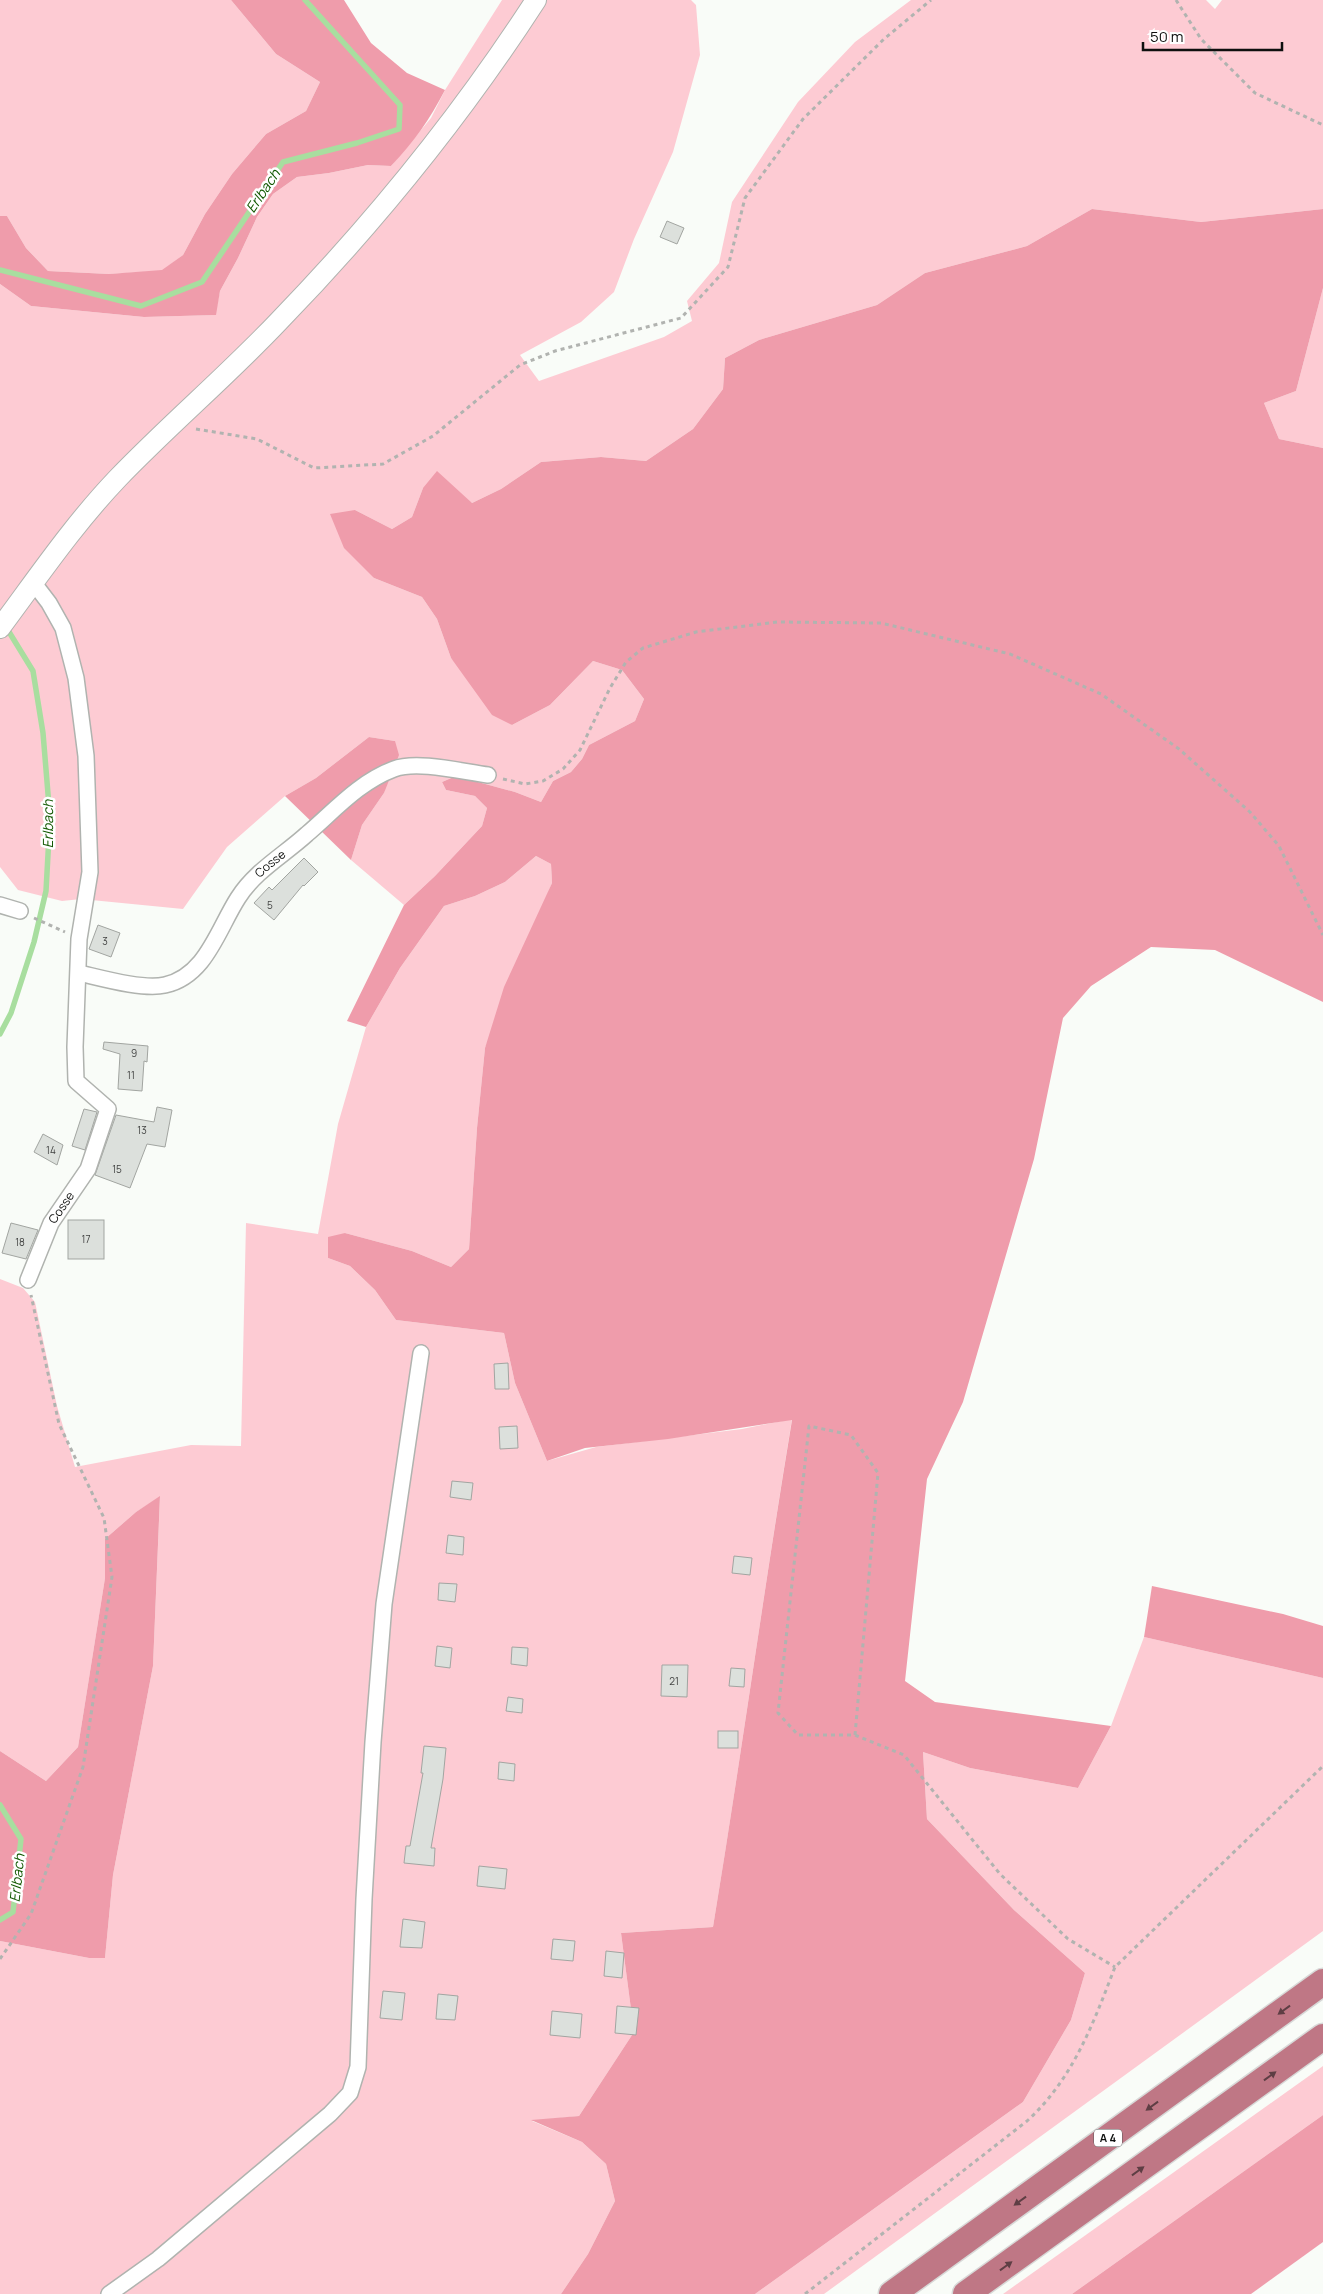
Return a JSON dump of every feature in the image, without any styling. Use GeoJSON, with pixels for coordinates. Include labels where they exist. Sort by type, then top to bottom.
{"type":"FeatureCollection","features":[{"type":"Feature","properties":{"kind":"highway","name":"A 4"},"geometry":{"type":"LineString","coordinates":[[892,2294],[1323,1982]]}},
{"type":"Feature","properties":{"kind":"highway"},"geometry":{"type":"LineString","coordinates":[[966,2294],[1323,2038]]}},
{"type":"Feature","properties":{"kind":"main road"},"geometry":{"type":"LineString","coordinates":[[0,628],[81,518],[118,478],[278,323],[412,174],[463,107],[536,0]]}},
{"type":"Feature","properties":{"kind":"street","name":"Cosse"},"geometry":{"type":"LineString","coordinates":[[28,1280],[52,1223],[88,1169],[108,1109],[76,1081],[75,1047],[79,939],[90,872],[90,812],[84,736],[76,678],[63,628],[34,582]]}},
{"type":"Feature","properties":{"kind":"street","name":"Cosse"},"geometry":{"type":"LineString","coordinates":[[79,973],[136,985],[165,985],[189,973],[208,955],[239,897],[276,857],[307,835],[334,808],[366,785],[396,768],[428,766],[488,775]]}},
{"type":"Feature","properties":{"kind":"street"},"geometry":{"type":"LineString","coordinates":[[0,905],[20,911]]}},
{"type":"Feature","properties":{"kind":"street"},"geometry":{"type":"LineString","coordinates":[[109,2294],[165,2253],[330,2114],[350,2093],[358,2067],[364,1899],[373,1742],[384,1604],[421,1353]]}},
{"type":"Feature","properties":{"kind":"path"},"geometry":{"type":"LineString","coordinates":[[173,424],[257,439],[314,468],[383,464],[433,436],[520,365],[554,351],[681,318],[728,267],[745,198],[804,119],[884,39],[931,0]]}},
{"type":"Feature","properties":{"kind":"path"},"geometry":{"type":"LineString","coordinates":[[1176,0],[1202,39],[1255,93],[1323,125]]}},
{"type":"Feature","properties":{"kind":"path"},"geometry":{"type":"LineString","coordinates":[[488,775],[525,784],[543,781],[563,769],[580,750],[610,688],[626,662],[643,648],[696,632],[777,622],[881,623],[1010,654],[1109,700],[1179,749],[1250,812],[1279,846],[1323,935]]}},
{"type":"Feature","properties":{"kind":"path"},"geometry":{"type":"LineString","coordinates":[[20,911],[62,930]]}},
{"type":"Feature","properties":{"kind":"path"},"geometry":{"type":"LineString","coordinates":[[0,1958],[31,1914],[83,1767],[112,1576],[104,1518],[59,1424],[28,1280]]}},
{"type":"Feature","properties":{"kind":"path"},"geometry":{"type":"LineString","coordinates":[[855,1735],[878,1472],[851,1435],[809,1426],[778,1713],[798,1735],[855,1735],[904,1755],[1000,1874],[1068,1939],[1114,1966]]}},
{"type":"Feature","properties":{"kind":"path"},"geometry":{"type":"LineString","coordinates":[[805,2294],[1028,2121],[1048,2102],[1064,2080],[1076,2056],[1099,2008],[1114,1966],[1323,1766]]}},
{"type":"Feature","properties":{"kind":"shaded area"},"geometry":{"type":"Polygon","coordinates":[[[0,0],[231,0],[276,54],[320,82],[306,111],[266,134],[232,174],[205,214],[183,255],[162,271],[109,274],[48,271],[26,248],[7,216],[0,216],[0,0]]]}},
{"type":"Feature","properties":{"kind":"shaded area"},"geometry":{"type":"Polygon","coordinates":[[[231,0],[344,0],[371,43],[407,73],[445,90],[421,130],[391,166],[368,165],[297,177],[273,194],[257,217],[220,291],[216,315],[144,317],[31,306],[0,284],[0,216],[7,216],[26,248],[48,271],[109,274],[162,270],[183,255],[205,214],[232,174],[266,134],[306,111],[320,82],[276,54],[231,0]]]}},
{"type":"Feature","properties":{"kind":"shaded area"},"geometry":{"type":"Polygon","coordinates":[[[502,0],[691,0],[696,5],[700,55],[673,152],[634,239],[614,292],[581,322],[520,355],[539,381],[664,337],[692,321],[687,301],[719,263],[732,202],[798,102],[855,42],[911,0],[1206,0],[1215,9],[1222,0],[1323,0],[1323,209],[1201,222],[1092,209],[1027,246],[925,273],[877,305],[759,340],[725,358],[723,389],[693,429],[646,461],[601,457],[541,462],[501,489],[472,503],[423,488],[412,517],[392,529],[355,510],[374,578],[422,597],[437,619],[451,658],[512,725],[550,705],[593,661],[622,670],[644,699],[635,721],[589,745],[582,759],[571,772],[553,781],[541,802],[515,792],[456,776],[442,782],[446,790],[475,796],[487,808],[482,826],[435,876],[404,905],[351,860],[362,825],[384,793],[395,741],[369,737],[316,778],[285,796],[227,847],[183,909],[81,899],[62,901],[18,890],[0,867],[0,284],[31,306],[144,317],[215,315],[220,291],[257,217],[273,194],[297,177],[368,165],[391,166],[431,118],[445,90],[502,0]]]}},
{"type":"Feature","properties":{"kind":"shaded area"},"geometry":{"type":"Polygon","coordinates":[[[1092,209],[1201,222],[1323,209],[1323,288],[1296,391],[1264,403],[1279,439],[1323,448],[1323,1002],[1215,950],[1151,947],[1091,986],[1063,1018],[1034,1159],[963,1402],[927,1479],[905,1681],[935,1702],[1111,1726],[1078,1788],[970,1768],[923,1752],[927,1819],[1014,1910],[1085,1973],[1071,2020],[1023,2102],[755,2294],[561,2294],[588,2254],[615,2201],[606,2164],[582,2142],[531,2120],[579,2116],[634,2032],[621,1933],[713,1927],[792,1420],[668,1439],[585,1448],[547,1461],[515,1383],[504,1333],[396,1320],[375,1290],[350,1266],[328,1258],[328,1237],[345,1233],[412,1251],[451,1267],[469,1249],[477,1128],[485,1048],[504,987],[552,883],[551,864],[536,856],[505,882],[475,896],[444,906],[400,968],[366,1027],[347,1021],[404,905],[435,876],[482,826],[487,808],[475,796],[446,790],[442,782],[456,776],[515,792],[541,802],[553,781],[571,772],[582,759],[589,745],[635,721],[644,699],[622,670],[593,661],[550,705],[512,725],[492,715],[451,658],[437,619],[422,597],[374,578],[344,548],[330,514],[355,510],[392,529],[412,517],[423,488],[437,471],[472,503],[501,489],[541,462],[601,457],[646,461],[693,429],[723,389],[725,358],[759,340],[877,305],[925,273],[1027,246],[1092,209]]]}},
{"type":"Feature","properties":{"kind":"shaded area"},"geometry":{"type":"Polygon","coordinates":[[[1323,288],[1323,448],[1279,439],[1264,403],[1296,391],[1323,288]]]}},
{"type":"Feature","properties":{"kind":"shaded area"},"geometry":{"type":"Polygon","coordinates":[[[369,737],[395,741],[399,755],[384,793],[362,825],[351,860],[285,796],[316,778],[369,737]]]}},
{"type":"Feature","properties":{"kind":"shaded area"},"geometry":{"type":"Polygon","coordinates":[[[536,856],[551,864],[552,883],[485,1048],[477,1128],[469,1249],[451,1267],[412,1251],[345,1233],[328,1258],[350,1266],[375,1290],[396,1320],[504,1333],[515,1383],[547,1461],[596,1447],[742,1429],[792,1419],[713,1927],[621,1933],[634,2032],[579,2116],[532,2121],[582,2142],[606,2164],[615,2201],[588,2254],[561,2294],[0,2294],[0,1941],[89,1958],[105,1958],[113,1875],[153,1666],[160,1497],[136,1512],[105,1539],[105,1578],[78,1747],[46,1781],[0,1751],[0,1279],[23,1288],[35,1302],[57,1406],[75,1467],[191,1445],[241,1446],[246,1223],[318,1234],[338,1124],[366,1027],[400,968],[444,906],[475,896],[505,882],[536,856]]]}},
{"type":"Feature","properties":{"kind":"shaded area"},"geometry":{"type":"Polygon","coordinates":[[[160,1496],[153,1666],[113,1875],[105,1958],[89,1958],[0,1941],[0,1751],[46,1781],[78,1747],[105,1578],[105,1539],[136,1512],[160,1496]]]}},
{"type":"Feature","properties":{"kind":"shaded area"},"geometry":{"type":"Polygon","coordinates":[[[1152,1586],[1283,1614],[1323,1626],[1323,1678],[1144,1637],[1152,1586]]]}},
{"type":"Feature","properties":{"kind":"shaded area"},"geometry":{"type":"Polygon","coordinates":[[[1144,1637],[1323,1678],[1323,1931],[824,2294],[755,2294],[1023,2102],[1071,2020],[1085,1973],[1014,1910],[927,1819],[923,1752],[970,1768],[1078,1788],[1111,1726],[1144,1637]]]}},
{"type":"Feature","properties":{"kind":"shaded area"},"geometry":{"type":"Polygon","coordinates":[[[1323,2066],[1323,2115],[1072,2294],[1003,2294],[1323,2066]]]}},
{"type":"Feature","properties":{"kind":"shaded area"},"geometry":{"type":"Polygon","coordinates":[[[1323,2115],[1323,2242],[1251,2294],[1072,2294],[1323,2115]]]}},
{"type":"Feature","properties":{"kind":"building"},"geometry":{"type":"Polygon","coordinates":[[[667,221],[684,228],[677,244],[660,237],[667,221]]]}},
{"type":"Feature","properties":{"kind":"building"},"geometry":{"type":"Polygon","coordinates":[[[304,858],[318,872],[303,885],[274,920],[254,903],[269,887],[272,890],[304,858]]]}},
{"type":"Feature","properties":{"kind":"building"},"geometry":{"type":"Polygon","coordinates":[[[98,925],[120,933],[111,957],[89,949],[98,925]]]}},
{"type":"Feature","properties":{"kind":"building"},"geometry":{"type":"Polygon","coordinates":[[[104,1042],[148,1046],[147,1062],[144,1061],[142,1091],[118,1089],[120,1054],[103,1049],[104,1042]]]}},
{"type":"Feature","properties":{"kind":"building"},"geometry":{"type":"Polygon","coordinates":[[[157,1107],[172,1110],[165,1147],[147,1144],[130,1188],[95,1175],[116,1115],[154,1122],[157,1107]]]}},
{"type":"Feature","properties":{"kind":"building"},"geometry":{"type":"Polygon","coordinates":[[[84,1109],[97,1112],[85,1150],[72,1146],[84,1109]]]}},
{"type":"Feature","properties":{"kind":"building"},"geometry":{"type":"Polygon","coordinates":[[[43,1134],[63,1145],[57,1165],[34,1152],[43,1134]]]}},
{"type":"Feature","properties":{"kind":"building"},"geometry":{"type":"Polygon","coordinates":[[[68,1220],[104,1220],[104,1259],[68,1259],[68,1220]]]}},
{"type":"Feature","properties":{"kind":"building"},"geometry":{"type":"Polygon","coordinates":[[[11,1223],[38,1230],[26,1259],[2,1253],[11,1223]]]}},
{"type":"Feature","properties":{"kind":"building"},"geometry":{"type":"Polygon","coordinates":[[[508,1363],[509,1389],[495,1389],[494,1364],[508,1363]]]}},
{"type":"Feature","properties":{"kind":"building"},"geometry":{"type":"Polygon","coordinates":[[[517,1426],[518,1448],[500,1449],[499,1427],[517,1426]]]}},
{"type":"Feature","properties":{"kind":"building"},"geometry":{"type":"Polygon","coordinates":[[[452,1481],[473,1483],[471,1500],[450,1497],[452,1481]]]}},
{"type":"Feature","properties":{"kind":"building"},"geometry":{"type":"Polygon","coordinates":[[[448,1535],[464,1537],[463,1555],[446,1553],[448,1535]]]}},
{"type":"Feature","properties":{"kind":"building"},"geometry":{"type":"Polygon","coordinates":[[[734,1556],[752,1558],[750,1575],[732,1573],[734,1556]]]}},
{"type":"Feature","properties":{"kind":"building"},"geometry":{"type":"Polygon","coordinates":[[[439,1583],[457,1584],[455,1602],[438,1600],[439,1583]]]}},
{"type":"Feature","properties":{"kind":"building"},"geometry":{"type":"Polygon","coordinates":[[[437,1646],[452,1648],[450,1668],[435,1666],[437,1646]]]}},
{"type":"Feature","properties":{"kind":"building"},"geometry":{"type":"Polygon","coordinates":[[[512,1647],[528,1648],[527,1666],[511,1664],[512,1647]]]}},
{"type":"Feature","properties":{"kind":"building"},"geometry":{"type":"Polygon","coordinates":[[[662,1665],[688,1665],[687,1697],[661,1696],[662,1665]]]}},
{"type":"Feature","properties":{"kind":"building"},"geometry":{"type":"Polygon","coordinates":[[[731,1668],[745,1669],[744,1687],[729,1686],[731,1668]]]}},
{"type":"Feature","properties":{"kind":"building"},"geometry":{"type":"Polygon","coordinates":[[[508,1697],[523,1699],[522,1713],[506,1711],[508,1697]]]}},
{"type":"Feature","properties":{"kind":"building"},"geometry":{"type":"Polygon","coordinates":[[[718,1731],[738,1731],[738,1748],[718,1748],[718,1731]]]}},
{"type":"Feature","properties":{"kind":"building"},"geometry":{"type":"Polygon","coordinates":[[[424,1746],[446,1748],[443,1779],[431,1848],[435,1848],[434,1866],[404,1863],[406,1846],[410,1846],[423,1773],[421,1773],[424,1746]]]}},
{"type":"Feature","properties":{"kind":"building"},"geometry":{"type":"Polygon","coordinates":[[[499,1762],[515,1764],[514,1781],[498,1779],[499,1762]]]}},
{"type":"Feature","properties":{"kind":"building"},"geometry":{"type":"Polygon","coordinates":[[[479,1866],[507,1869],[505,1889],[477,1886],[479,1866]]]}},
{"type":"Feature","properties":{"kind":"building"},"geometry":{"type":"Polygon","coordinates":[[[403,1919],[425,1922],[422,1948],[400,1947],[403,1919]]]}},
{"type":"Feature","properties":{"kind":"building"},"geometry":{"type":"Polygon","coordinates":[[[553,1939],[575,1941],[573,1961],[551,1959],[553,1939]]]}},
{"type":"Feature","properties":{"kind":"building"},"geometry":{"type":"Polygon","coordinates":[[[606,1951],[624,1953],[622,1978],[604,1976],[606,1951]]]}},
{"type":"Feature","properties":{"kind":"building"},"geometry":{"type":"Polygon","coordinates":[[[383,1991],[405,1993],[402,2020],[380,2018],[383,1991]]]}},
{"type":"Feature","properties":{"kind":"building"},"geometry":{"type":"Polygon","coordinates":[[[438,1994],[458,1996],[455,2020],[436,2019],[438,1994]]]}},
{"type":"Feature","properties":{"kind":"building"},"geometry":{"type":"Polygon","coordinates":[[[617,2006],[639,2008],[636,2035],[615,2033],[617,2006]]]}},
{"type":"Feature","properties":{"kind":"building"},"geometry":{"type":"Polygon","coordinates":[[[552,2011],[582,2014],[580,2038],[550,2035],[552,2011]]]}},
{"type":"Feature","properties":{"kind":"waterway","name":"Erlbach"},"geometry":{"type":"LineString","coordinates":[[0,270],[141,306],[202,282],[283,162],[357,143],[399,129],[400,105],[305,0]]}},
{"type":"Feature","properties":{"kind":"waterway","name":"Erlbach"},"geometry":{"type":"LineString","coordinates":[[0,1034],[11,1013],[34,942],[46,891],[50,818],[43,733],[33,671],[6,627]]}},
{"type":"Feature","properties":{"kind":"waterway","name":"Erlbach"},"geometry":{"type":"LineString","coordinates":[[0,1805],[21,1839],[13,1912],[0,1920]]}}]}
